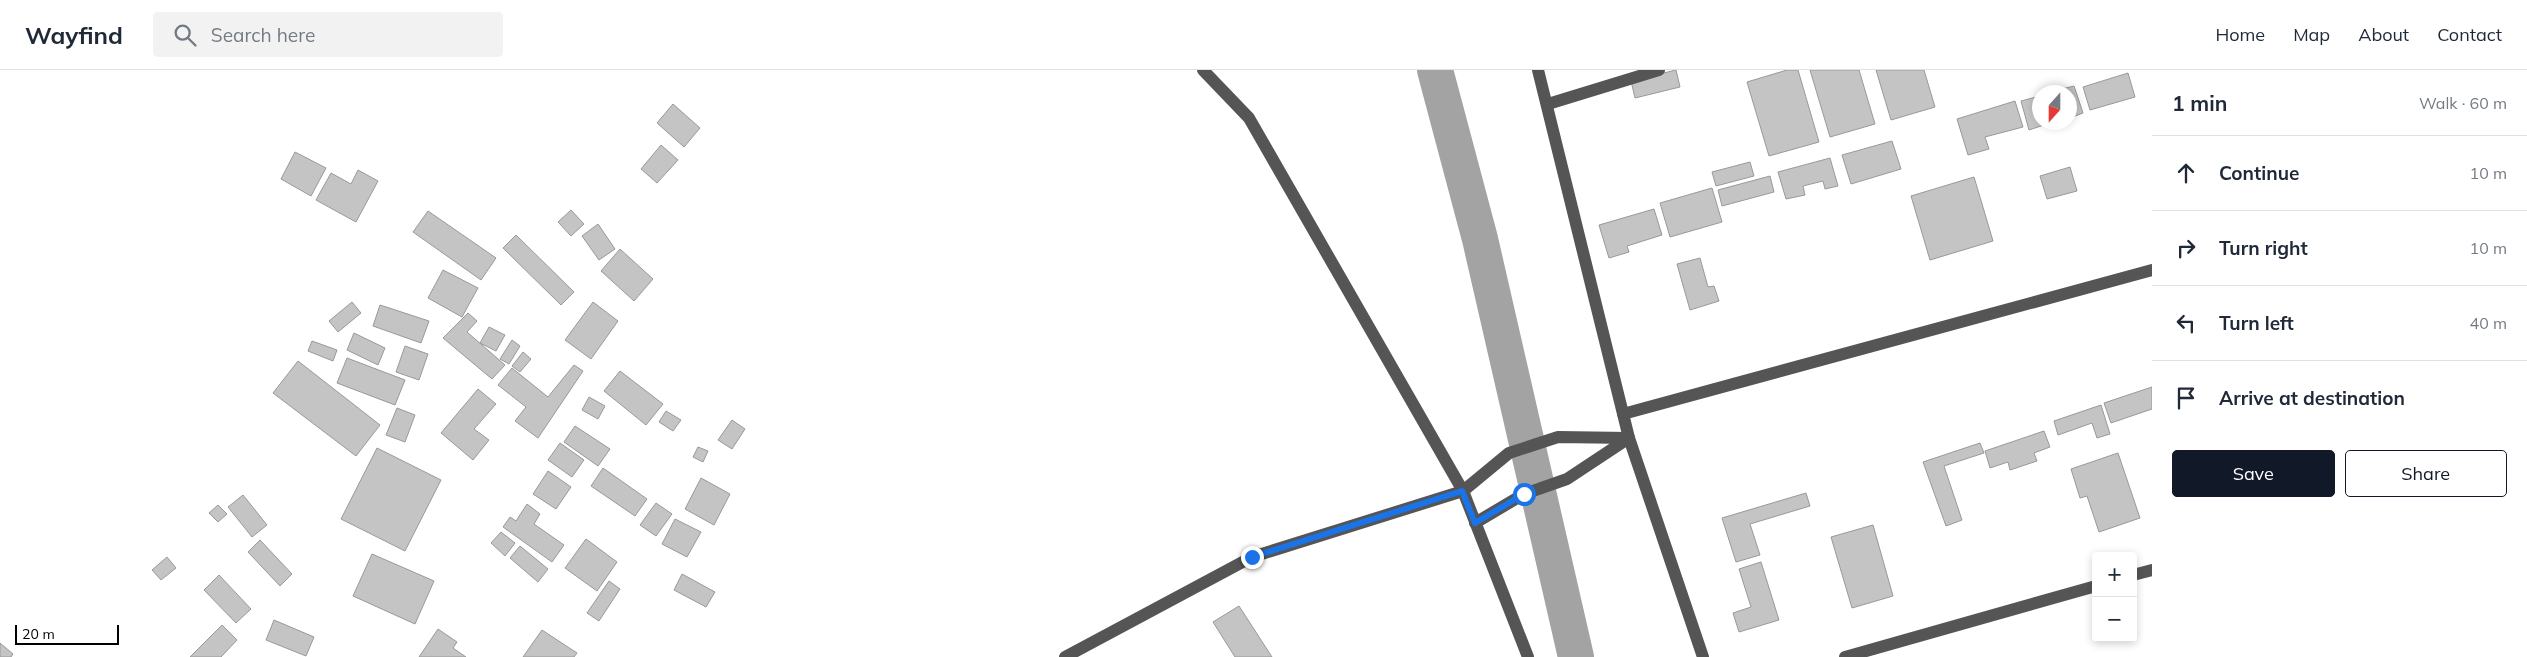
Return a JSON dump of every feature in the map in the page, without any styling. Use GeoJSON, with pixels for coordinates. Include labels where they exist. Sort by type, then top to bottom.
{"type":"FeatureCollection","features":[{"type":"Feature","properties":{"kind":"street"},"geometry":{"type":"LineString","coordinates":[[1203,70],[1249,118],[1462,491],[1528,657]]}},
{"type":"Feature","properties":{"kind":"street"},"geometry":{"type":"LineString","coordinates":[[1538,70],[1548,104],[1629,438],[1703,657]]}},
{"type":"Feature","properties":{"kind":"street"},"geometry":{"type":"LineString","coordinates":[[1548,104],[1659,70]]}},
{"type":"Feature","properties":{"kind":"street"},"geometry":{"type":"LineString","coordinates":[[1623,414],[2152,270]]}},
{"type":"Feature","properties":{"kind":"street"},"geometry":{"type":"LineString","coordinates":[[1065,657],[1252,557],[1462,491],[1509,453],[1558,438],[1629,438]]}},
{"type":"Feature","properties":{"kind":"street"},"geometry":{"type":"LineString","coordinates":[[1475,523],[1524,494],[1567,480],[1629,438]]}},
{"type":"Feature","properties":{"kind":"street"},"geometry":{"type":"LineString","coordinates":[[2137,574],[2152,570]]}},
{"type":"Feature","properties":{"kind":"street"},"geometry":{"type":"LineString","coordinates":[[1845,657],[2092,587]]}},
{"type":"Feature","properties":{"kind":"building"},"geometry":{"type":"Polygon","coordinates":[[[1676,70],[1680,87],[1635,98],[1631,81],[1676,70]]]}},
{"type":"Feature","properties":{"kind":"building"},"geometry":{"type":"Polygon","coordinates":[[[1787,70],[1798,70],[1819,142],[1769,156],[1747,82],[1787,70]]]}},
{"type":"Feature","properties":{"kind":"building"},"geometry":{"type":"Polygon","coordinates":[[[1810,70],[1859,70],[1875,124],[1830,137],[1810,70]]]}},
{"type":"Feature","properties":{"kind":"building"},"geometry":{"type":"Polygon","coordinates":[[[1876,70],[1924,70],[1935,107],[1891,120],[1876,70]]]}},
{"type":"Feature","properties":{"kind":"building"},"geometry":{"type":"Polygon","coordinates":[[[2128,73],[2135,97],[2090,110],[2083,87],[2128,73]]]}},
{"type":"Feature","properties":{"kind":"building"},"geometry":{"type":"Polygon","coordinates":[[[2077,95],[2083,113],[2077,115],[2077,95]]]}},
{"type":"Feature","properties":{"kind":"building"},"geometry":{"type":"Polygon","coordinates":[[[2032,98],[2032,129],[2029,130],[2021,101],[2032,98]]]}},
{"type":"Feature","properties":{"kind":"building"},"geometry":{"type":"Polygon","coordinates":[[[2015,101],[2023,127],[1985,137],[1989,149],[1968,155],[1957,119],[2015,101]]]}},
{"type":"Feature","properties":{"kind":"building"},"geometry":{"type":"Polygon","coordinates":[[[673,104],[700,128],[684,147],[657,123],[673,104]]]}},
{"type":"Feature","properties":{"kind":"building"},"geometry":{"type":"Polygon","coordinates":[[[1892,141],[1901,169],[1851,184],[1842,155],[1892,141]]]}},
{"type":"Feature","properties":{"kind":"building"},"geometry":{"type":"Polygon","coordinates":[[[661,145],[678,160],[657,183],[641,169],[661,145]]]}},
{"type":"Feature","properties":{"kind":"building"},"geometry":{"type":"Polygon","coordinates":[[[295,152],[326,168],[311,196],[281,179],[295,152]]]}},
{"type":"Feature","properties":{"kind":"building"},"geometry":{"type":"Polygon","coordinates":[[[1830,158],[1838,186],[1825,189],[1823,181],[1803,186],[1805,195],[1786,199],[1778,172],[1830,158]]]}},
{"type":"Feature","properties":{"kind":"building"},"geometry":{"type":"Polygon","coordinates":[[[1750,162],[1754,176],[1716,186],[1712,172],[1750,162]]]}},
{"type":"Feature","properties":{"kind":"building"},"geometry":{"type":"Polygon","coordinates":[[[2070,167],[2077,191],[2047,199],[2040,176],[2070,167]]]}},
{"type":"Feature","properties":{"kind":"building"},"geometry":{"type":"Polygon","coordinates":[[[358,170],[378,181],[356,222],[316,200],[331,173],[351,184],[358,170]]]}},
{"type":"Feature","properties":{"kind":"building"},"geometry":{"type":"Polygon","coordinates":[[[1770,176],[1774,192],[1722,206],[1718,190],[1770,176]]]}},
{"type":"Feature","properties":{"kind":"building"},"geometry":{"type":"Polygon","coordinates":[[[1974,177],[1993,241],[1930,260],[1911,196],[1974,177]]]}},
{"type":"Feature","properties":{"kind":"building"},"geometry":{"type":"Polygon","coordinates":[[[1712,188],[1722,222],[1670,237],[1660,203],[1712,188]]]}},
{"type":"Feature","properties":{"kind":"building"},"geometry":{"type":"Polygon","coordinates":[[[1654,209],[1662,235],[1627,246],[1629,252],[1609,258],[1599,225],[1654,209]]]}},
{"type":"Feature","properties":{"kind":"building"},"geometry":{"type":"Polygon","coordinates":[[[571,210],[584,224],[571,236],[558,222],[571,210]]]}},
{"type":"Feature","properties":{"kind":"building"},"geometry":{"type":"Polygon","coordinates":[[[428,211],[496,258],[481,280],[413,232],[428,211]]]}},
{"type":"Feature","properties":{"kind":"building"},"geometry":{"type":"Polygon","coordinates":[[[598,224],[615,249],[599,260],[582,236],[598,224]]]}},
{"type":"Feature","properties":{"kind":"building"},"geometry":{"type":"Polygon","coordinates":[[[516,235],[574,292],[561,305],[503,248],[516,235]]]}},
{"type":"Feature","properties":{"kind":"building"},"geometry":{"type":"Polygon","coordinates":[[[620,249],[653,279],[634,301],[601,271],[620,249]]]}},
{"type":"Feature","properties":{"kind":"building"},"geometry":{"type":"Polygon","coordinates":[[[1700,258],[1708,287],[1714,286],[1719,301],[1690,310],[1677,264],[1700,258]]]}},
{"type":"Feature","properties":{"kind":"building"},"geometry":{"type":"Polygon","coordinates":[[[443,270],[478,288],[462,317],[428,298],[443,270]]]}},
{"type":"Feature","properties":{"kind":"building"},"geometry":{"type":"Polygon","coordinates":[[[352,302],[361,313],[338,332],[329,321],[352,302]]]}},
{"type":"Feature","properties":{"kind":"building"},"geometry":{"type":"Polygon","coordinates":[[[593,302],[618,321],[591,359],[565,340],[593,302]]]}},
{"type":"Feature","properties":{"kind":"building"},"geometry":{"type":"Polygon","coordinates":[[[380,305],[429,321],[421,343],[373,326],[380,305]]]}},
{"type":"Feature","properties":{"kind":"building"},"geometry":{"type":"Polygon","coordinates":[[[468,313],[477,321],[467,332],[505,365],[492,379],[443,338],[468,313]]]}},
{"type":"Feature","properties":{"kind":"building"},"geometry":{"type":"Polygon","coordinates":[[[489,327],[505,335],[496,351],[480,343],[489,327]]]}},
{"type":"Feature","properties":{"kind":"building"},"geometry":{"type":"Polygon","coordinates":[[[354,333],[385,348],[378,365],[347,350],[354,333]]]}},
{"type":"Feature","properties":{"kind":"building"},"geometry":{"type":"Polygon","coordinates":[[[512,340],[520,346],[509,364],[500,359],[512,340]]]}},
{"type":"Feature","properties":{"kind":"building"},"geometry":{"type":"Polygon","coordinates":[[[312,341],[337,350],[333,361],[308,351],[312,341]]]}},
{"type":"Feature","properties":{"kind":"building"},"geometry":{"type":"Polygon","coordinates":[[[405,346],[428,354],[419,380],[396,372],[405,346]]]}},
{"type":"Feature","properties":{"kind":"building"},"geometry":{"type":"Polygon","coordinates":[[[523,352],[531,359],[520,372],[512,366],[523,352]]]}},
{"type":"Feature","properties":{"kind":"building"},"geometry":{"type":"Polygon","coordinates":[[[347,358],[405,380],[395,405],[337,383],[347,358]]]}},
{"type":"Feature","properties":{"kind":"building"},"geometry":{"type":"Polygon","coordinates":[[[298,361],[380,425],[356,456],[273,393],[298,361]]]}},
{"type":"Feature","properties":{"kind":"building"},"geometry":{"type":"Polygon","coordinates":[[[574,365],[583,371],[538,438],[515,421],[526,407],[498,385],[512,368],[548,397],[574,365]]]}},
{"type":"Feature","properties":{"kind":"building"},"geometry":{"type":"Polygon","coordinates":[[[620,371],[663,404],[646,425],[604,391],[620,371]]]}},
{"type":"Feature","properties":{"kind":"building"},"geometry":{"type":"Polygon","coordinates":[[[2152,387],[2152,409],[2111,423],[2104,403],[2152,387]]]}},
{"type":"Feature","properties":{"kind":"building"},"geometry":{"type":"Polygon","coordinates":[[[478,389],[496,404],[474,429],[489,440],[473,460],[441,433],[478,389]]]}},
{"type":"Feature","properties":{"kind":"building"},"geometry":{"type":"Polygon","coordinates":[[[589,397],[605,406],[598,419],[582,410],[589,397]]]}},
{"type":"Feature","properties":{"kind":"building"},"geometry":{"type":"Polygon","coordinates":[[[2101,405],[2110,434],[2097,438],[2092,423],[2058,435],[2054,421],[2101,405]]]}},
{"type":"Feature","properties":{"kind":"building"},"geometry":{"type":"Polygon","coordinates":[[[397,408],[415,415],[405,442],[386,435],[397,408]]]}},
{"type":"Feature","properties":{"kind":"building"},"geometry":{"type":"Polygon","coordinates":[[[666,411],[681,420],[673,431],[659,422],[666,411]]]}},
{"type":"Feature","properties":{"kind":"building"},"geometry":{"type":"Polygon","coordinates":[[[732,420],[745,429],[732,449],[718,440],[732,420]]]}},
{"type":"Feature","properties":{"kind":"building"},"geometry":{"type":"Polygon","coordinates":[[[575,426],[610,449],[598,466],[564,442],[575,426]]]}},
{"type":"Feature","properties":{"kind":"building"},"geometry":{"type":"Polygon","coordinates":[[[2044,431],[2050,447],[2034,453],[2037,461],[2010,470],[2008,462],[1990,468],[1985,451],[2044,431]]]}},
{"type":"Feature","properties":{"kind":"building"},"geometry":{"type":"Polygon","coordinates":[[[560,443],[584,460],[572,477],[548,460],[560,443]]]}},
{"type":"Feature","properties":{"kind":"building"},"geometry":{"type":"Polygon","coordinates":[[[1980,443],[1984,453],[1944,466],[1962,520],[1946,526],[1923,462],[1980,443]]]}},
{"type":"Feature","properties":{"kind":"building"},"geometry":{"type":"Polygon","coordinates":[[[698,447],[708,451],[703,462],[693,457],[698,447]]]}},
{"type":"Feature","properties":{"kind":"building"},"geometry":{"type":"Polygon","coordinates":[[[377,448],[441,480],[405,551],[341,519],[377,448]]]}},
{"type":"Feature","properties":{"kind":"building"},"geometry":{"type":"Polygon","coordinates":[[[2118,453],[2140,518],[2099,532],[2087,496],[2080,498],[2071,469],[2118,453]]]}},
{"type":"Feature","properties":{"kind":"building"},"geometry":{"type":"Polygon","coordinates":[[[603,468],[647,499],[635,516],[591,486],[603,468]]]}},
{"type":"Feature","properties":{"kind":"building"},"geometry":{"type":"Polygon","coordinates":[[[548,471],[571,487],[556,509],[533,494],[548,471]]]}},
{"type":"Feature","properties":{"kind":"building"},"geometry":{"type":"Polygon","coordinates":[[[701,478],[730,494],[714,525],[685,509],[701,478]]]}},
{"type":"Feature","properties":{"kind":"building"},"geometry":{"type":"Polygon","coordinates":[[[1806,493],[1810,506],[1750,524],[1760,555],[1736,562],[1722,518],[1806,493]]]}},
{"type":"Feature","properties":{"kind":"building"},"geometry":{"type":"Polygon","coordinates":[[[243,495],[267,525],[252,537],[228,507],[243,495]]]}},
{"type":"Feature","properties":{"kind":"building"},"geometry":{"type":"Polygon","coordinates":[[[656,503],[672,514],[656,536],[640,525],[656,503]]]}},
{"type":"Feature","properties":{"kind":"building"},"geometry":{"type":"Polygon","coordinates":[[[527,504],[540,514],[534,524],[564,545],[552,562],[503,527],[510,517],[516,521],[527,504]]]}},
{"type":"Feature","properties":{"kind":"building"},"geometry":{"type":"Polygon","coordinates":[[[218,505],[227,514],[218,522],[209,513],[218,505]]]}},
{"type":"Feature","properties":{"kind":"building"},"geometry":{"type":"Polygon","coordinates":[[[675,519],[701,532],[687,557],[662,544],[675,519]]]}},
{"type":"Feature","properties":{"kind":"building"},"geometry":{"type":"Polygon","coordinates":[[[1873,525],[1893,596],[1852,608],[1831,537],[1873,525]]]}},
{"type":"Feature","properties":{"kind":"building"},"geometry":{"type":"Polygon","coordinates":[[[501,532],[515,543],[505,556],[491,543],[501,532]]]}},
{"type":"Feature","properties":{"kind":"building"},"geometry":{"type":"Polygon","coordinates":[[[586,539],[617,562],[597,591],[565,568],[586,539]]]}},
{"type":"Feature","properties":{"kind":"building"},"geometry":{"type":"Polygon","coordinates":[[[260,540],[292,574],[280,586],[248,552],[260,540]]]}},
{"type":"Feature","properties":{"kind":"building"},"geometry":{"type":"Polygon","coordinates":[[[520,546],[548,569],[538,582],[510,558],[520,546]]]}},
{"type":"Feature","properties":{"kind":"building"},"geometry":{"type":"Polygon","coordinates":[[[372,554],[434,581],[415,624],[353,596],[372,554]]]}},
{"type":"Feature","properties":{"kind":"building"},"geometry":{"type":"Polygon","coordinates":[[[167,557],[176,568],[161,580],[152,570],[167,557]]]}},
{"type":"Feature","properties":{"kind":"building"},"geometry":{"type":"Polygon","coordinates":[[[1761,562],[1779,620],[1739,632],[1733,613],[1751,607],[1739,569],[1761,562]]]}},
{"type":"Feature","properties":{"kind":"building"},"geometry":{"type":"Polygon","coordinates":[[[682,574],[715,592],[706,607],[674,590],[682,574]]]}},
{"type":"Feature","properties":{"kind":"building"},"geometry":{"type":"Polygon","coordinates":[[[219,575],[251,609],[236,623],[204,590],[219,575]]]}},
{"type":"Feature","properties":{"kind":"building"},"geometry":{"type":"Polygon","coordinates":[[[609,581],[620,589],[599,621],[587,613],[609,581]]]}},
{"type":"Feature","properties":{"kind":"building"},"geometry":{"type":"Polygon","coordinates":[[[1239,606],[1272,657],[1235,657],[1213,622],[1239,606]]]}},
{"type":"Feature","properties":{"kind":"building"},"geometry":{"type":"Polygon","coordinates":[[[274,620],[314,637],[306,656],[266,640],[274,620]]]}},
{"type":"Feature","properties":{"kind":"building"},"geometry":{"type":"Polygon","coordinates":[[[222,625],[237,640],[221,657],[190,657],[222,625]]]}},
{"type":"Feature","properties":{"kind":"building"},"geometry":{"type":"Polygon","coordinates":[[[438,629],[457,642],[453,648],[466,657],[419,657],[438,629]]]}},
{"type":"Feature","properties":{"kind":"building"},"geometry":{"type":"Polygon","coordinates":[[[542,630],[577,653],[574,657],[523,657],[542,630]]]}},
{"type":"Feature","properties":{"kind":"building"},"geometry":{"type":"Polygon","coordinates":[[[0,643],[13,654],[11,657],[0,657],[0,643]]]}},
{"type":"Feature","properties":{"kind":"waterway"},"geometry":{"type":"LineString","coordinates":[[1435,70],[1480,239],[1576,657]]}},
{"type":"Feature","properties":{"kind":"route"},"geometry":{"type":"LineString","coordinates":[[1252,557],[1462,491],[1475,523],[1524,494]]}}]}
